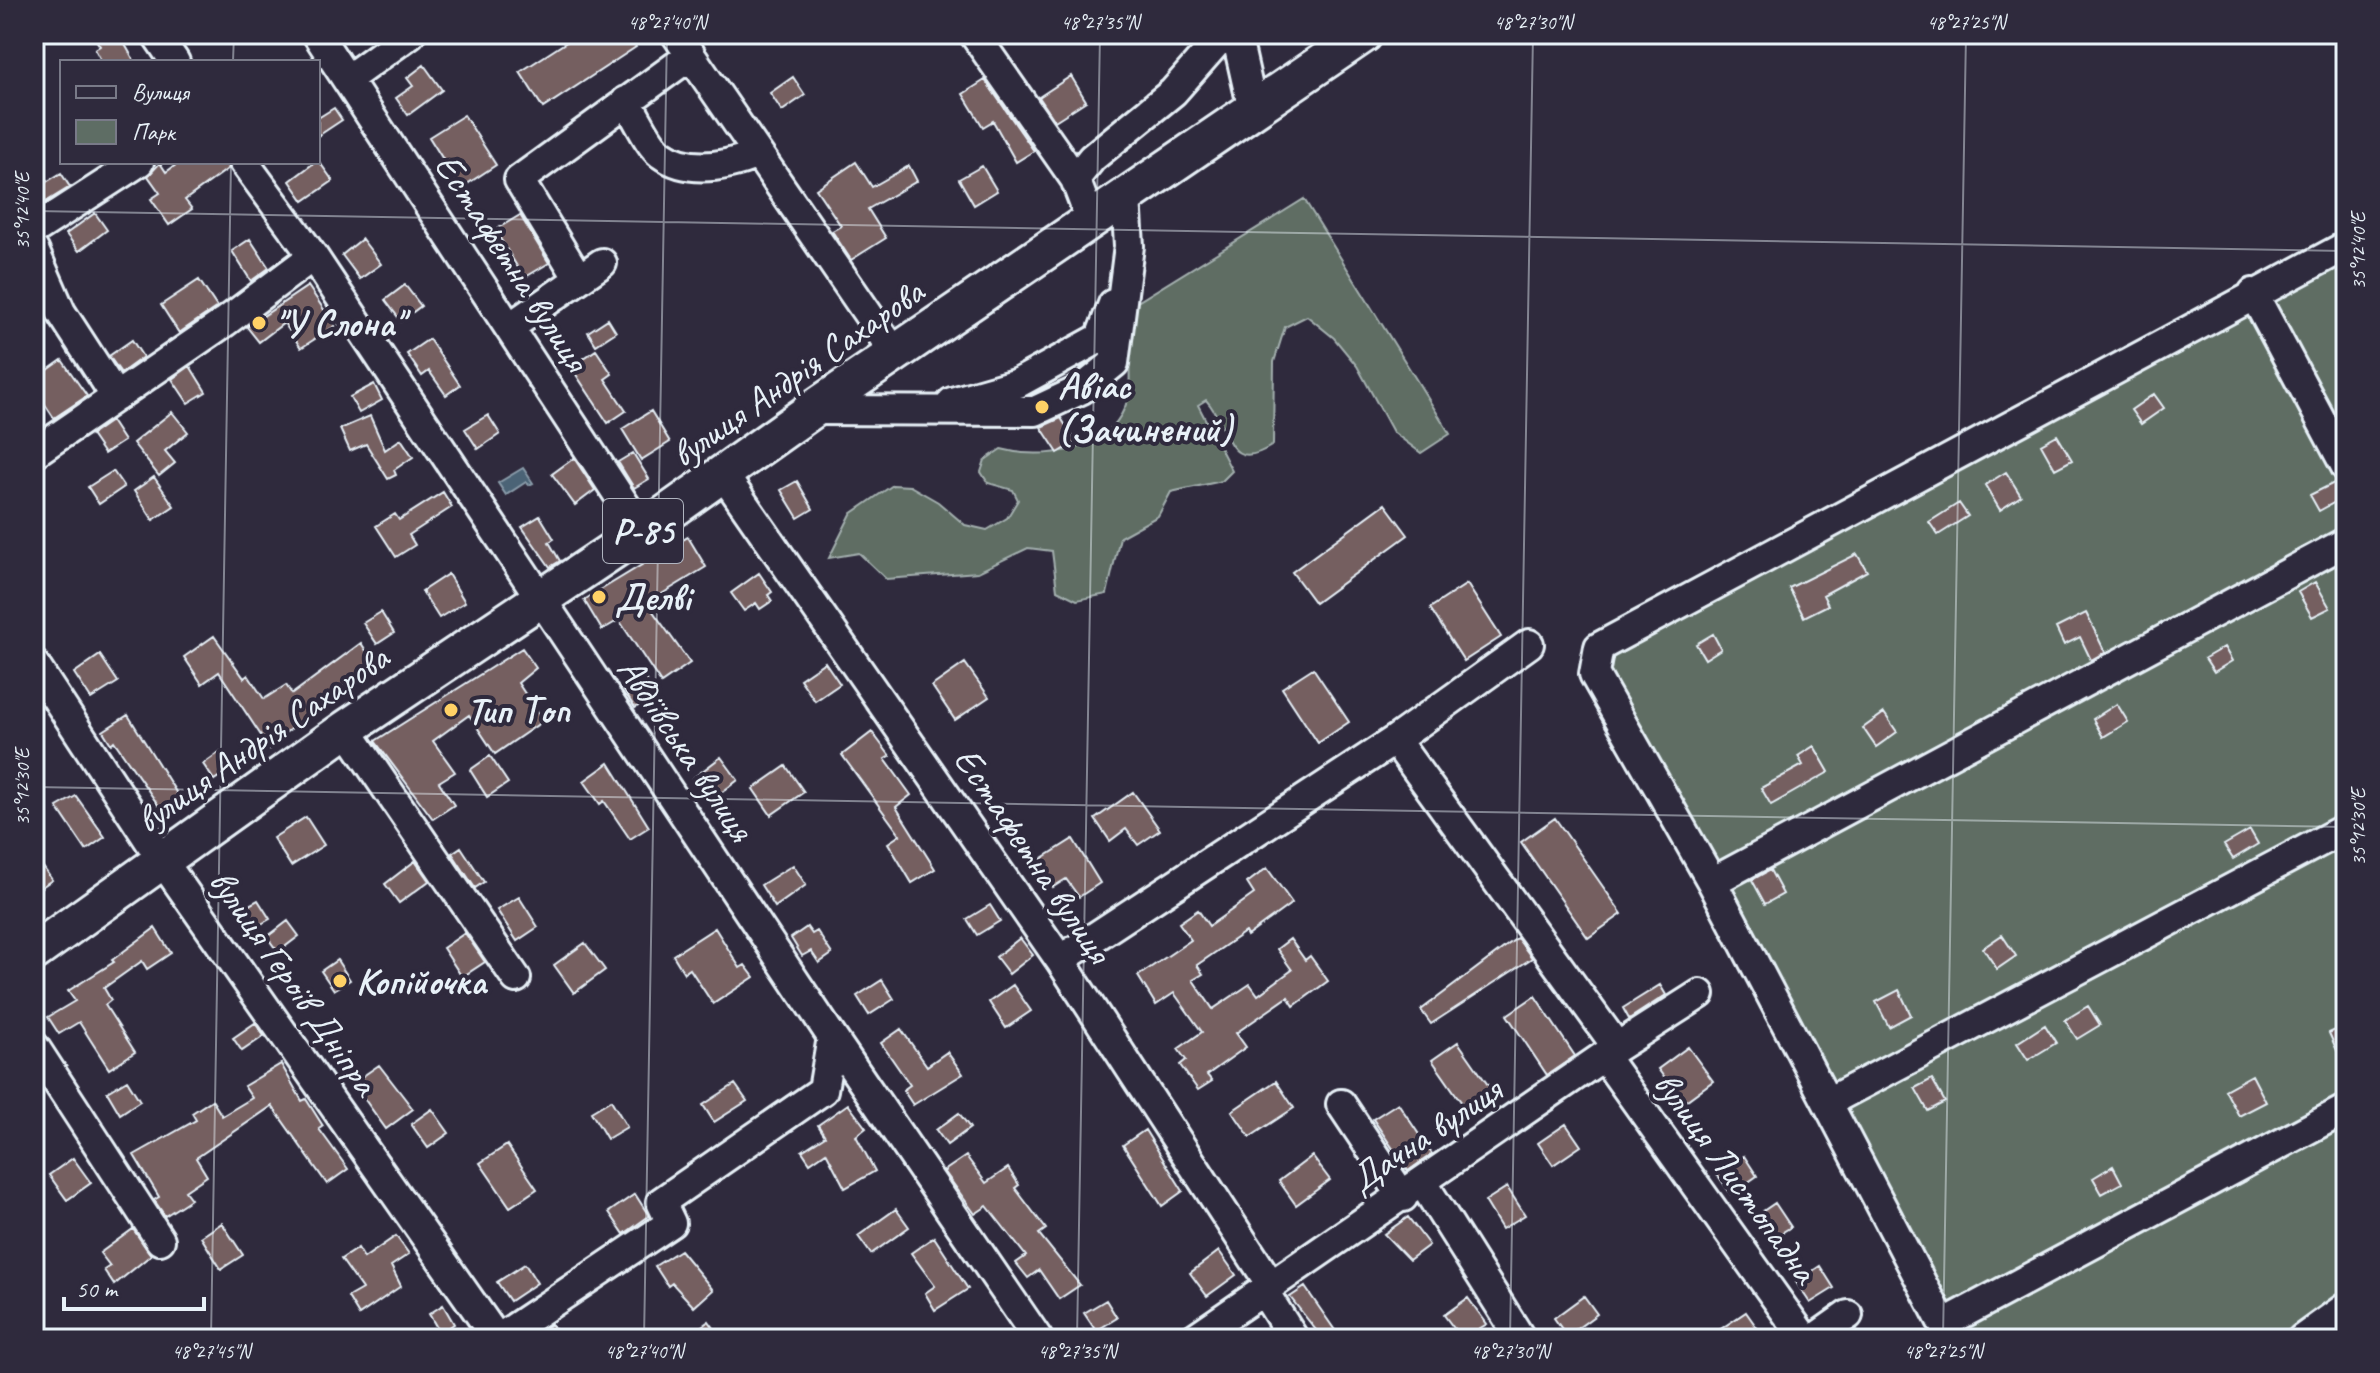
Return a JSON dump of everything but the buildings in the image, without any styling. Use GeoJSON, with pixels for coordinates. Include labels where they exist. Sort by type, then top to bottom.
{"type":"FeatureCollection","features":[{"type":"Feature","properties":{"kind":"main road","name":"Р-85"},"geometry":{"type":"LineString","coordinates":[[1253,110],[1364,34]]}},
{"type":"Feature","properties":{"kind":"main road","name":"вулиця Андрія Сахарова"},"geometry":{"type":"LineString","coordinates":[[34,952],[346,729],[642,531],[812,410],[1253,110]]}},
{"type":"Feature","properties":{"kind":"street"},"geometry":{"type":"LineString","coordinates":[[156,34],[174,60]]}},
{"type":"Feature","properties":{"kind":"street","name":"Естафетна вулиця"},"geometry":{"type":"LineString","coordinates":[[317,34],[349,78],[642,531]]}},
{"type":"Feature","properties":{"kind":"street"},"geometry":{"type":"LineString","coordinates":[[349,78],[410,34]]}},
{"type":"Feature","properties":{"kind":"street"},"geometry":{"type":"LineString","coordinates":[[974,34],[1075,179],[1091,221]]}},
{"type":"Feature","properties":{"kind":"street"},"geometry":{"type":"LineString","coordinates":[[1075,179],[1092,158],[1173,92],[1224,34]]}},
{"type":"Feature","properties":{"kind":"street"},"geometry":{"type":"LineString","coordinates":[[1236,34],[1253,110]]}},
{"type":"Feature","properties":{"kind":"street"},"geometry":{"type":"LineString","coordinates":[[579,279],[519,180],[626,101],[684,45],[896,355]]}},
{"type":"Feature","properties":{"kind":"street"},"geometry":{"type":"LineString","coordinates":[[626,101],[660,153],[691,167],[738,162],[758,154]]}},
{"type":"Feature","properties":{"kind":"street"},"geometry":{"type":"LineString","coordinates":[[34,230],[136,164]]}},
{"type":"Feature","properties":{"kind":"street","name":"Авдіївська вулиця"},"geometry":{"type":"LineString","coordinates":[[245,164],[313,256],[871,1096],[1038,1339]]}},
{"type":"Feature","properties":{"kind":"street"},"geometry":{"type":"LineString","coordinates":[[812,410],[1035,411],[1093,380],[1114,363],[1129,246],[1126,197]]}},
{"type":"Feature","properties":{"kind":"street"},"geometry":{"type":"LineString","coordinates":[[2346,246],[2253,293],[1599,647],[1594,674],[1712,882],[1947,1332],[2346,1109]]}},
{"type":"Feature","properties":{"kind":"street"},"geometry":{"type":"LineString","coordinates":[[34,250],[61,312],[116,397]]}},
{"type":"Feature","properties":{"kind":"street"},"geometry":{"type":"LineString","coordinates":[[34,453],[313,256]]}},
{"type":"Feature","properties":{"kind":"street"},"geometry":{"type":"LineString","coordinates":[[510,327],[602,263]]}},
{"type":"Feature","properties":{"kind":"street"},"geometry":{"type":"LineString","coordinates":[[2253,293],[2346,467]]}},
{"type":"Feature","properties":{"kind":"street","name":"Естафетна вулиця"},"geometry":{"type":"LineString","coordinates":[[723,474],[1060,960],[1267,1288],[1294,1339]]}},
{"type":"Feature","properties":{"kind":"street"},"geometry":{"type":"LineString","coordinates":[[1712,882],[2346,542]]}},
{"type":"Feature","properties":{"kind":"street"},"geometry":{"type":"LineString","coordinates":[[1060,960],[1395,740],[1529,644]]}},
{"type":"Feature","properties":{"kind":"street","name":"вулиця Героїв Дніпра"},"geometry":{"type":"LineString","coordinates":[[34,664],[162,860],[490,1336]]}},
{"type":"Feature","properties":{"kind":"street"},"geometry":{"type":"LineString","coordinates":[[346,729],[516,978]]}},
{"type":"Feature","properties":{"kind":"street","name":"вулиця Листопадна"},"geometry":{"type":"LineString","coordinates":[[1395,740],[1805,1339]]}},
{"type":"Feature","properties":{"kind":"street"},"geometry":{"type":"LineString","coordinates":[[1828,1102],[2346,828]]}},
{"type":"Feature","properties":{"kind":"street","name":"Дачна вулиця"},"geometry":{"type":"LineString","coordinates":[[1193,1339],[1700,994]]}},
{"type":"Feature","properties":{"kind":"street"},"geometry":{"type":"LineString","coordinates":[[823,1090],[832,1037]]}},
{"type":"Feature","properties":{"kind":"street"},"geometry":{"type":"LineString","coordinates":[[34,1046],[160,1240]]}},
{"type":"Feature","properties":{"kind":"street"},"geometry":{"type":"LineString","coordinates":[[490,1336],[671,1223],[661,1202],[823,1090],[871,1096]]}},
{"type":"Feature","properties":{"kind":"street"},"geometry":{"type":"LineString","coordinates":[[1341,1104],[1413,1190],[1521,1339]]}},
{"type":"Feature","properties":{"kind":"street"},"geometry":{"type":"LineString","coordinates":[[2302,1339],[2346,1307]]}},
{"type":"Feature","properties":{"kind":"street"},"geometry":{"type":"LineString","coordinates":[[1814,1339],[1848,1315]]}},
{"type":"Feature","properties":{"kind":"path"},"geometry":{"type":"LineString","coordinates":[[666,1339],[671,1336]]}},
{"type":"Feature","properties":{"kind":"green space"},"geometry":{"type":"Polygon","coordinates":[[[1304,199],[1450,434],[1421,453],[1393,432],[1357,366],[1334,338],[1307,316],[1285,327],[1274,362],[1273,445],[1257,453],[1246,455],[1237,452],[1206,400],[1198,405],[1232,471],[1222,481],[1171,492],[1158,516],[1120,537],[1107,594],[1077,600],[1057,590],[1052,551],[1028,548],[978,572],[886,579],[859,553],[829,558],[851,514],[893,485],[910,486],[938,502],[965,525],[987,530],[1007,518],[1018,500],[1013,490],[988,483],[981,472],[985,460],[1001,449],[1053,453],[1088,443],[1103,435],[1116,422],[1127,399],[1130,382],[1129,334],[1136,303],[1304,199]]]}},
{"type":"Feature","properties":{"kind":"green space"},"geometry":{"type":"Polygon","coordinates":[[[2346,261],[2346,1339],[1944,1339],[1592,662],[2346,261]]]}},
{"type":"Feature","properties":{"kind":"water"},"geometry":{"type":"Polygon","coordinates":[[[523,468],[533,483],[529,485],[526,482],[506,495],[498,483],[523,468]]]}},
{"type":"Feature","properties":{"kind":"place","name":"\"У Слона\""},"geometry":{"type":"Point","coordinates":[259,323]}},
{"type":"Feature","properties":{"kind":"place","name":"Авіас (Зачинений)"},"geometry":{"type":"Point","coordinates":[1042,407]}},
{"type":"Feature","properties":{"kind":"place","name":"Делві"},"geometry":{"type":"Point","coordinates":[599,597]}},
{"type":"Feature","properties":{"kind":"place","name":"Тип Топ"},"geometry":{"type":"Point","coordinates":[451,710]}},
{"type":"Feature","properties":{"kind":"place","name":"Копійочка"},"geometry":{"type":"Point","coordinates":[340,981]}}]}
